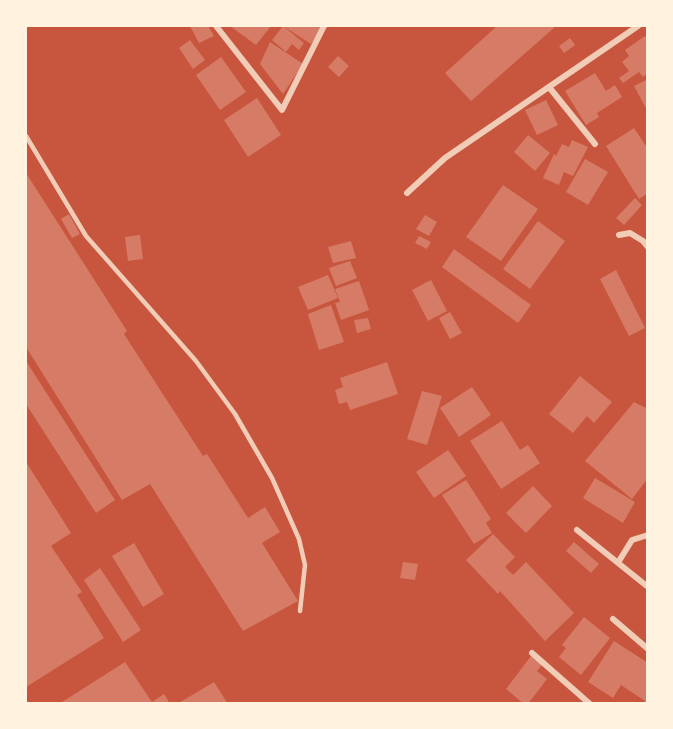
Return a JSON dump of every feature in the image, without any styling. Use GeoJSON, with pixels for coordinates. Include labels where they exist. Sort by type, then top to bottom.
{"type":"FeatureCollection","features":[{"type":"Feature","properties":{"kind":"street"},"geometry":{"type":"LineString","coordinates":[[216,26],[282,110],[324,26]]}},
{"type":"Feature","properties":{"kind":"street"},"geometry":{"type":"LineString","coordinates":[[407,193],[445,158],[638,26]]}},
{"type":"Feature","properties":{"kind":"street"},"geometry":{"type":"LineString","coordinates":[[549,87],[595,144]]}},
{"type":"Feature","properties":{"kind":"street"},"geometry":{"type":"LineString","coordinates":[[619,235],[630,233],[644,241],[648,247]]}},
{"type":"Feature","properties":{"kind":"street"},"geometry":{"type":"LineString","coordinates":[[577,530],[619,561],[648,587]]}},
{"type":"Feature","properties":{"kind":"street"},"geometry":{"type":"LineString","coordinates":[[619,561],[632,540],[648,535]]}},
{"type":"Feature","properties":{"kind":"street"},"geometry":{"type":"LineString","coordinates":[[613,619],[648,649]]}},
{"type":"Feature","properties":{"kind":"street"},"geometry":{"type":"LineString","coordinates":[[532,653],[590,704]]}},
{"type":"Feature","properties":{"kind":"lane"},"geometry":{"type":"LineString","coordinates":[[26,136],[86,236],[196,361],[235,414],[267,469],[299,539],[305,566],[300,611]]}},
{"type":"Feature","properties":{"kind":"building"},"geometry":{"type":"Polygon","coordinates":[[[190,26],[208,26],[214,36],[199,43],[190,26]]]}},
{"type":"Feature","properties":{"kind":"building"},"geometry":{"type":"Polygon","coordinates":[[[230,26],[271,26],[256,45],[230,26]]]}},
{"type":"Feature","properties":{"kind":"building"},"geometry":{"type":"Polygon","coordinates":[[[283,26],[320,26],[322,27],[311,44],[283,26]]]}},
{"type":"Feature","properties":{"kind":"building"},"geometry":{"type":"Polygon","coordinates":[[[283,26],[304,43],[299,50],[292,44],[286,52],[272,40],[283,26]]]}},
{"type":"Feature","properties":{"kind":"building"},"geometry":{"type":"Polygon","coordinates":[[[497,26],[556,26],[471,101],[445,73],[497,26]]]}},
{"type":"Feature","properties":{"kind":"building"},"geometry":{"type":"Polygon","coordinates":[[[645,36],[648,40],[648,73],[643,77],[639,72],[623,83],[619,78],[629,71],[622,62],[629,56],[625,50],[645,36]]]}},
{"type":"Feature","properties":{"kind":"building"},"geometry":{"type":"Polygon","coordinates":[[[570,38],[575,45],[564,53],[559,46],[570,38]]]}},
{"type":"Feature","properties":{"kind":"building"},"geometry":{"type":"Polygon","coordinates":[[[190,40],[205,60],[193,69],[179,48],[190,40]]]}},
{"type":"Feature","properties":{"kind":"building"},"geometry":{"type":"Polygon","coordinates":[[[270,42],[303,64],[283,94],[260,64],[270,42]]]}},
{"type":"Feature","properties":{"kind":"building"},"geometry":{"type":"Polygon","coordinates":[[[338,56],[349,66],[339,77],[328,67],[338,56]]]}},
{"type":"Feature","properties":{"kind":"building"},"geometry":{"type":"Polygon","coordinates":[[[221,57],[246,92],[220,110],[196,75],[221,57]]]}},
{"type":"Feature","properties":{"kind":"building"},"geometry":{"type":"Polygon","coordinates":[[[595,73],[606,91],[615,85],[622,97],[597,113],[599,117],[586,125],[565,91],[595,73]]]}},
{"type":"Feature","properties":{"kind":"building"},"geometry":{"type":"Polygon","coordinates":[[[648,79],[648,112],[634,86],[648,79]]]}},
{"type":"Feature","properties":{"kind":"building"},"geometry":{"type":"Polygon","coordinates":[[[257,98],[281,135],[248,157],[224,120],[257,98]]]}},
{"type":"Feature","properties":{"kind":"building"},"geometry":{"type":"Polygon","coordinates":[[[546,100],[558,125],[537,135],[525,110],[546,100]]]}},
{"type":"Feature","properties":{"kind":"building"},"geometry":{"type":"Polygon","coordinates":[[[634,128],[648,149],[648,193],[639,199],[606,146],[634,128]]]}},
{"type":"Feature","properties":{"kind":"building"},"geometry":{"type":"Polygon","coordinates":[[[528,135],[550,153],[535,171],[514,152],[528,135]]]}},
{"type":"Feature","properties":{"kind":"building"},"geometry":{"type":"Polygon","coordinates":[[[572,140],[588,147],[573,176],[564,172],[559,185],[543,178],[554,154],[556,156],[562,144],[569,147],[572,140]]]}},
{"type":"Feature","properties":{"kind":"building"},"geometry":{"type":"Polygon","coordinates":[[[585,159],[608,172],[588,205],[566,192],[585,159]]]}},
{"type":"Feature","properties":{"kind":"building"},"geometry":{"type":"Polygon","coordinates":[[[26,173],[127,331],[124,334],[203,456],[207,454],[248,518],[265,507],[280,532],[262,543],[298,601],[243,631],[150,484],[122,500],[26,347],[26,173]]]}},
{"type":"Feature","properties":{"kind":"building"},"geometry":{"type":"Polygon","coordinates":[[[503,185],[538,209],[501,261],[466,237],[503,185]]]}},
{"type":"Feature","properties":{"kind":"building"},"geometry":{"type":"Polygon","coordinates":[[[635,198],[642,205],[624,225],[616,218],[635,198]]]}},
{"type":"Feature","properties":{"kind":"building"},"geometry":{"type":"Polygon","coordinates":[[[69,214],[80,234],[72,238],[61,219],[69,214]]]}},
{"type":"Feature","properties":{"kind":"building"},"geometry":{"type":"Polygon","coordinates":[[[425,215],[437,222],[429,236],[416,229],[425,215]]]}},
{"type":"Feature","properties":{"kind":"building"},"geometry":{"type":"Polygon","coordinates":[[[538,221],[565,241],[530,289],[503,269],[538,221]]]}},
{"type":"Feature","properties":{"kind":"building"},"geometry":{"type":"Polygon","coordinates":[[[140,235],[143,259],[128,261],[125,237],[140,235]]]}},
{"type":"Feature","properties":{"kind":"building"},"geometry":{"type":"Polygon","coordinates":[[[419,236],[431,242],[427,249],[415,243],[419,236]]]}},
{"type":"Feature","properties":{"kind":"building"},"geometry":{"type":"Polygon","coordinates":[[[351,241],[356,258],[333,263],[328,247],[351,241]]]}},
{"type":"Feature","properties":{"kind":"building"},"geometry":{"type":"Polygon","coordinates":[[[454,249],[531,305],[518,323],[442,267],[454,249]]]}},
{"type":"Feature","properties":{"kind":"building"},"geometry":{"type":"Polygon","coordinates":[[[350,261],[357,278],[336,286],[329,268],[350,261]]]}},
{"type":"Feature","properties":{"kind":"building"},"geometry":{"type":"Polygon","coordinates":[[[616,270],[645,328],[629,336],[600,279],[616,270]]]}},
{"type":"Feature","properties":{"kind":"building"},"geometry":{"type":"Polygon","coordinates":[[[328,275],[338,298],[308,310],[298,287],[328,275]]]}},
{"type":"Feature","properties":{"kind":"building"},"geometry":{"type":"Polygon","coordinates":[[[431,280],[447,311],[428,321],[412,290],[431,280]]]}},
{"type":"Feature","properties":{"kind":"building"},"geometry":{"type":"Polygon","coordinates":[[[359,281],[369,310],[341,320],[335,303],[340,302],[335,289],[359,281]]]}},
{"type":"Feature","properties":{"kind":"building"},"geometry":{"type":"Polygon","coordinates":[[[331,305],[344,342],[319,350],[308,314],[331,305]]]}},
{"type":"Feature","properties":{"kind":"building"},"geometry":{"type":"Polygon","coordinates":[[[450,312],[462,333],[450,339],[439,318],[450,312]]]}},
{"type":"Feature","properties":{"kind":"building"},"geometry":{"type":"Polygon","coordinates":[[[368,318],[371,329],[357,333],[354,320],[368,318]]]}},
{"type":"Feature","properties":{"kind":"building"},"geometry":{"type":"Polygon","coordinates":[[[26,361],[115,500],[96,513],[26,404],[26,361]]]}},
{"type":"Feature","properties":{"kind":"building"},"geometry":{"type":"Polygon","coordinates":[[[387,362],[398,394],[350,410],[347,402],[339,404],[335,390],[343,387],[340,378],[387,362]]]}},
{"type":"Feature","properties":{"kind":"building"},"geometry":{"type":"Polygon","coordinates":[[[580,376],[612,402],[594,423],[587,416],[573,433],[549,414],[580,376]]]}},
{"type":"Feature","properties":{"kind":"building"},"geometry":{"type":"Polygon","coordinates":[[[472,387],[491,415],[459,437],[440,408],[472,387]]]}},
{"type":"Feature","properties":{"kind":"building"},"geometry":{"type":"Polygon","coordinates":[[[422,391],[442,396],[427,445],[407,439],[422,391]]]}},
{"type":"Feature","properties":{"kind":"building"},"geometry":{"type":"Polygon","coordinates":[[[634,402],[648,409],[648,478],[632,499],[585,461],[634,402]]]}},
{"type":"Feature","properties":{"kind":"building"},"geometry":{"type":"Polygon","coordinates":[[[502,421],[520,450],[528,445],[540,463],[501,489],[470,441],[502,421]]]}},
{"type":"Feature","properties":{"kind":"building"},"geometry":{"type":"Polygon","coordinates":[[[448,450],[466,476],[434,498],[416,472],[448,450]]]}},
{"type":"Feature","properties":{"kind":"building"},"geometry":{"type":"Polygon","coordinates":[[[26,462],[71,533],[51,546],[82,592],[77,595],[104,638],[26,687],[26,462]]]}},
{"type":"Feature","properties":{"kind":"building"},"geometry":{"type":"Polygon","coordinates":[[[595,478],[635,502],[623,523],[583,498],[595,478]]]}},
{"type":"Feature","properties":{"kind":"building"},"geometry":{"type":"Polygon","coordinates":[[[466,480],[491,519],[486,523],[492,533],[474,544],[442,495],[466,480]]]}},
{"type":"Feature","properties":{"kind":"building"},"geometry":{"type":"Polygon","coordinates":[[[533,486],[552,506],[526,533],[506,513],[533,486]]]}},
{"type":"Feature","properties":{"kind":"building"},"geometry":{"type":"Polygon","coordinates":[[[493,534],[515,557],[505,567],[513,575],[526,562],[574,613],[545,641],[500,591],[498,594],[466,560],[493,534]]]}},
{"type":"Feature","properties":{"kind":"building"},"geometry":{"type":"Polygon","coordinates":[[[574,542],[599,564],[591,573],[566,551],[574,542]]]}},
{"type":"Feature","properties":{"kind":"building"},"geometry":{"type":"Polygon","coordinates":[[[134,543],[164,594],[143,607],[112,556],[134,543]]]}},
{"type":"Feature","properties":{"kind":"building"},"geometry":{"type":"Polygon","coordinates":[[[403,562],[418,564],[415,580],[400,578],[403,562]]]}},
{"type":"Feature","properties":{"kind":"building"},"geometry":{"type":"Polygon","coordinates":[[[100,568],[141,630],[123,642],[84,580],[100,568]]]}},
{"type":"Feature","properties":{"kind":"building"},"geometry":{"type":"Polygon","coordinates":[[[584,617],[610,638],[581,675],[559,657],[566,648],[562,645],[584,617]]]}},
{"type":"Feature","properties":{"kind":"building"},"geometry":{"type":"Polygon","coordinates":[[[614,641],[648,663],[648,704],[644,704],[645,701],[621,685],[613,698],[588,682],[614,641]]]}},
{"type":"Feature","properties":{"kind":"building"},"geometry":{"type":"Polygon","coordinates":[[[531,656],[542,665],[537,671],[547,679],[528,704],[524,704],[506,689],[531,656]]]}},
{"type":"Feature","properties":{"kind":"building"},"geometry":{"type":"Polygon","coordinates":[[[125,662],[152,702],[164,694],[170,704],[59,704],[125,662]]]}},
{"type":"Feature","properties":{"kind":"building"},"geometry":{"type":"Polygon","coordinates":[[[214,682],[228,704],[177,704],[214,682]]]}}]}
